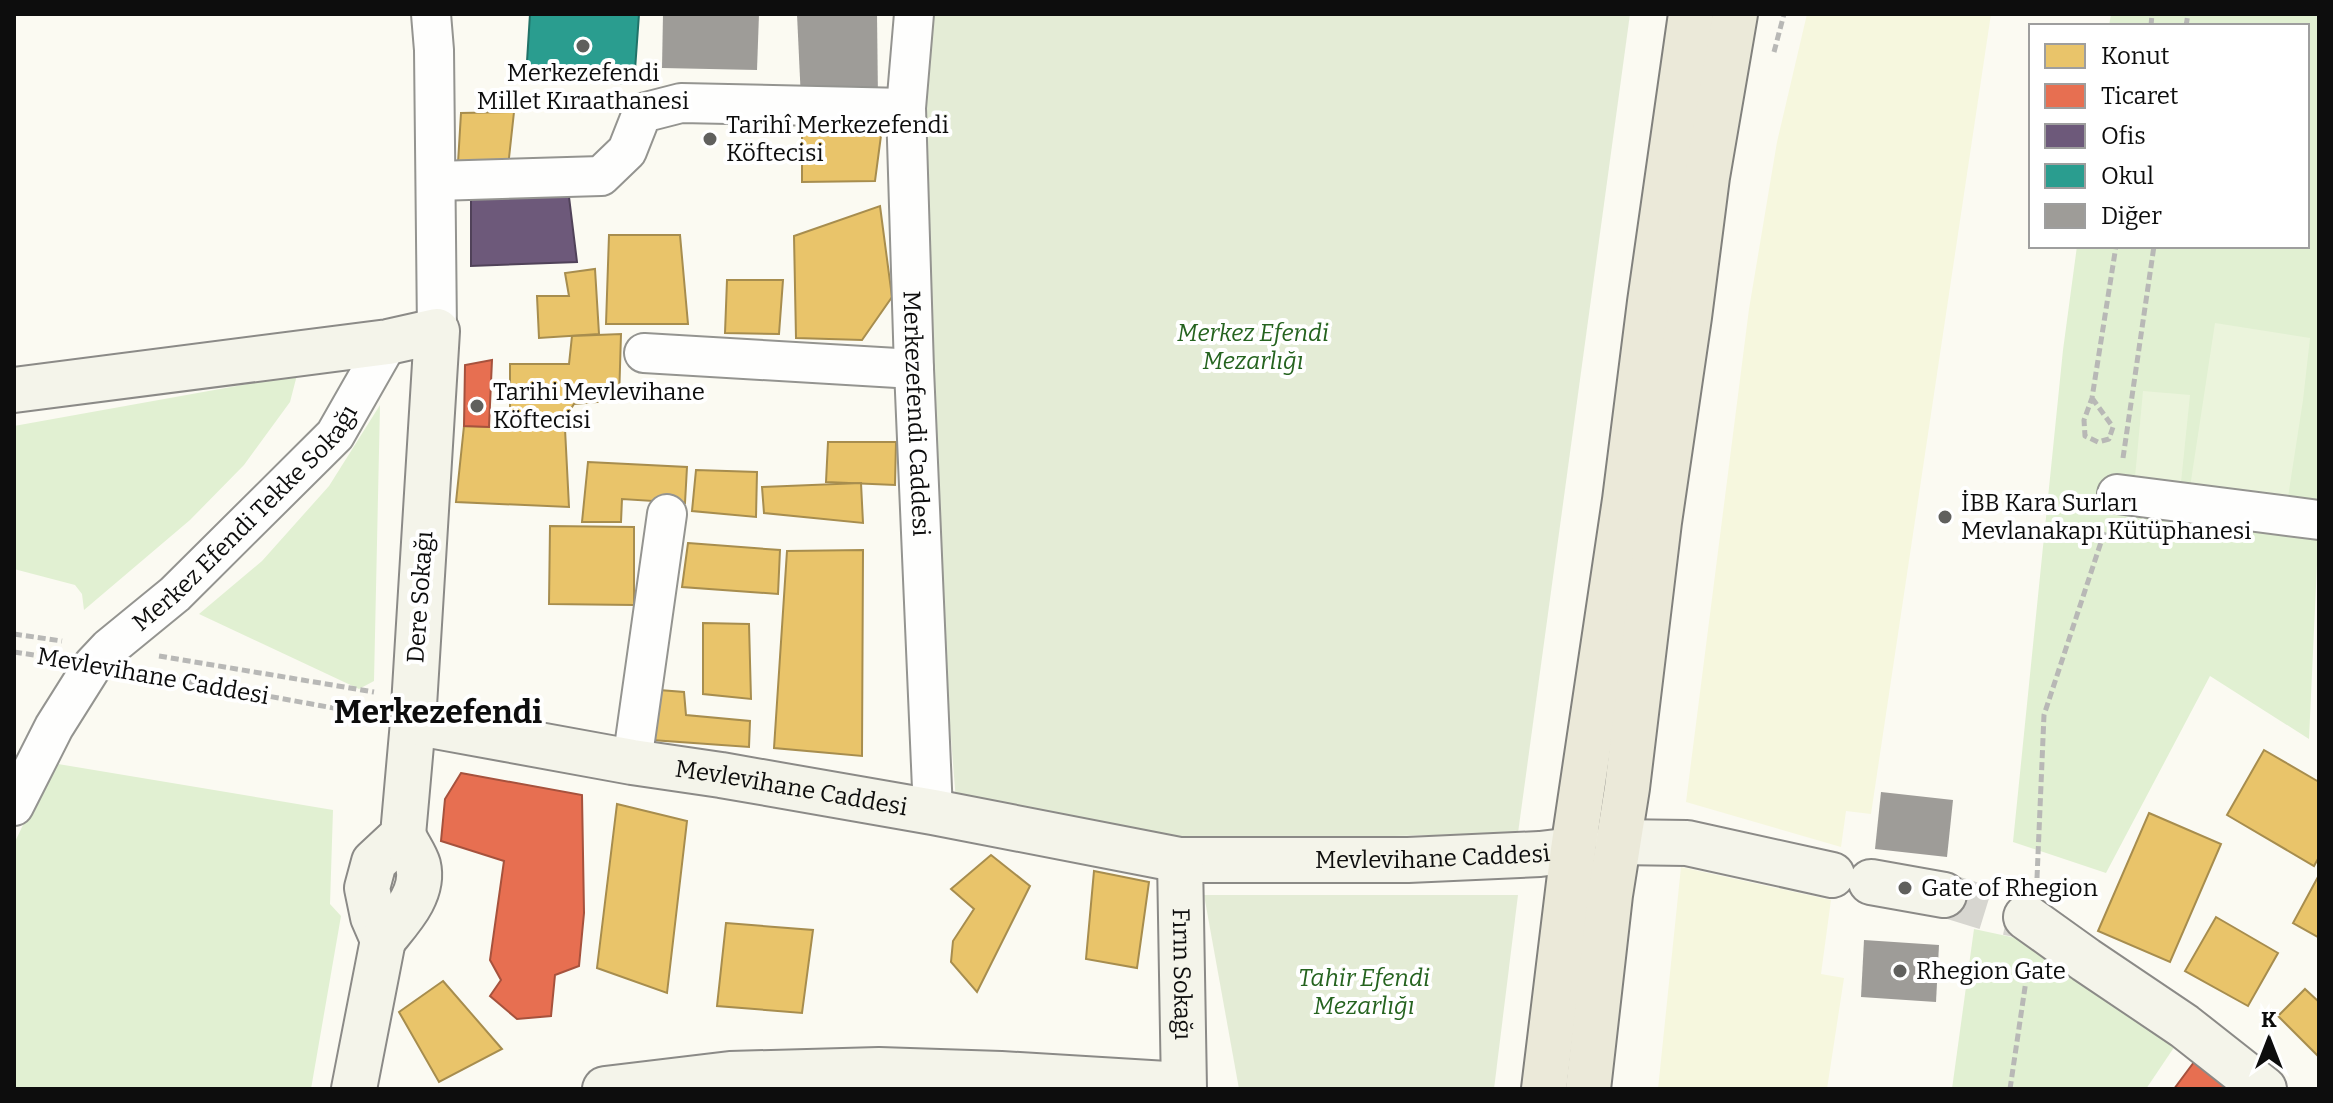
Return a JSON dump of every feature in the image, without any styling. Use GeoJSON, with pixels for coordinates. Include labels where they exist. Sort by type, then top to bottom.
{"type":"FeatureCollection","features":[{"type":"Feature","properties":{"kind":"main road"},"geometry":{"type":"LineString","coordinates":[[1544,1089],[1573,850],[1625,500],[1691,14]]}},
{"type":"Feature","properties":{"kind":"main road"},"geometry":{"type":"LineString","coordinates":[[1588,1089],[1659,522],[1707,177],[1735,14]]}},
{"type":"Feature","properties":{"kind":"main road"},"geometry":{"type":"LineString","coordinates":[[1573,850],[1617,842]]}},
{"type":"Feature","properties":{"kind":"street","name":"Dere Sokağı"},"geometry":{"type":"LineString","coordinates":[[354,1089],[383,940],[407,909],[419,883],[417,864],[403,835],[437,331],[431,14]]}},
{"type":"Feature","properties":{"kind":"street","name":"Merkezefendi Caddesi"},"geometry":{"type":"LineString","coordinates":[[914,14],[906,108],[933,812]]}},
{"type":"Feature","properties":{"kind":"street"},"geometry":{"type":"LineString","coordinates":[[436,181],[601,176],[627,151],[642,113],[681,103],[906,108]]}},
{"type":"Feature","properties":{"kind":"street"},"geometry":{"type":"LineString","coordinates":[[14,390],[388,342],[437,331]]}},
{"type":"Feature","properties":{"kind":"street","name":"Merkez Efendi Tekke Sokağı"},"geometry":{"type":"LineString","coordinates":[[14,806],[54,727],[101,656],[175,594],[335,435],[388,342]]}},
{"type":"Feature","properties":{"kind":"street"},"geometry":{"type":"LineString","coordinates":[[644,353],[914,369]]}},
{"type":"Feature","properties":{"kind":"street"},"geometry":{"type":"LineString","coordinates":[[2117,494],[2319,520]]}},
{"type":"Feature","properties":{"kind":"street"},"geometry":{"type":"LineString","coordinates":[[632,762],[667,514]]}},
{"type":"Feature","properties":{"kind":"street","name":"Mevlevihane Caddesi"},"geometry":{"type":"LineString","coordinates":[[413,722],[933,812],[1180,860],[1408,860],[1573,850]]}},
{"type":"Feature","properties":{"kind":"street"},"geometry":{"type":"LineString","coordinates":[[1617,842],[1687,843],[1944,895]]}},
{"type":"Feature","properties":{"kind":"street","name":"Fırın Sokağı"},"geometry":{"type":"LineString","coordinates":[[1180,860],[1184,1087]]}},
{"type":"Feature","properties":{"kind":"street"},"geometry":{"type":"LineString","coordinates":[[2030,920],[2184,1026],[2264,1089]]}},
{"type":"Feature","properties":{"kind":"street"},"geometry":{"type":"LineString","coordinates":[[605,1089],[730,1074],[879,1070],[1001,1074],[1184,1087]]}},
{"type":"Feature","properties":{"kind":"path"},"geometry":{"type":"LineString","coordinates":[[2092,398],[2113,427],[2109,439],[2098,442],[2085,436],[2084,420],[2092,398],[2116,248]]}},
{"type":"Feature","properties":{"kind":"path"},"geometry":{"type":"LineString","coordinates":[[2010,1089],[2030,920],[2044,715],[2117,494],[2154,248]]}},
{"type":"Feature","properties":{"kind":"path"},"geometry":{"type":"LineString","coordinates":[[14,634],[101,656],[373,692],[413,722]]}},
{"type":"Feature","properties":{"kind":"path","name":"Mevlevihane Caddesi"},"geometry":{"type":"LineString","coordinates":[[14,652],[101,656],[413,722]]}},
{"type":"Feature","properties":{"kind":"green space","name":"Merkez Efendi Mezarlığı"},"geometry":{"type":"Polygon","coordinates":[[[929,14],[1630,14],[1518,833],[1189,841],[956,801],[927,436],[922,104],[929,14]]]}},
{"type":"Feature","properties":{"kind":"green space"},"geometry":{"type":"Polygon","coordinates":[[[1807,14],[1991,14],[1871,814],[1846,811],[1841,847],[1686,802],[1749,309],[1777,142],[1807,14]]]}},
{"type":"Feature","properties":{"kind":"green space"},"geometry":{"type":"Polygon","coordinates":[[[2111,14],[2319,14],[2319,521],[2309,739],[2210,676],[2106,873],[2013,842],[2063,350],[2077,248],[2309,248],[2309,24],[2109,24],[2111,14]]]}},
{"type":"Feature","properties":{"kind":"green space"},"geometry":{"type":"Polygon","coordinates":[[[2215,323],[2310,338],[2286,510],[2189,494],[2215,323]]]}},
{"type":"Feature","properties":{"kind":"green space"},"geometry":{"type":"Polygon","coordinates":[[[297,375],[290,402],[244,465],[190,520],[84,610],[82,594],[75,585],[14,569],[14,426],[297,375]]]}},
{"type":"Feature","properties":{"kind":"green space"},"geometry":{"type":"Polygon","coordinates":[[[2143,391],[2190,395],[2180,492],[2134,488],[2143,391]]]}},
{"type":"Feature","properties":{"kind":"green space"},"geometry":{"type":"Polygon","coordinates":[[[380,405],[374,681],[359,689],[199,614],[262,561],[329,486],[380,405]]]}},
{"type":"Feature","properties":{"kind":"green space"},"geometry":{"type":"Polygon","coordinates":[[[52,763],[333,810],[330,904],[341,916],[311,1089],[14,1089],[14,844],[52,763]]]}},
{"type":"Feature","properties":{"kind":"green space"},"geometry":{"type":"Polygon","coordinates":[[[1681,867],[1831,900],[1821,974],[1844,978],[1827,1089],[1658,1089],[1681,867]]]}},
{"type":"Feature","properties":{"kind":"green space","name":"Tahir Efendi Mezarlığı"},"geometry":{"type":"Polygon","coordinates":[[[1204,895],[1518,895],[1494,1089],[1239,1089],[1204,895]]]}},
{"type":"Feature","properties":{"kind":"green space"},"geometry":{"type":"Polygon","coordinates":[[[1974,929],[2016,938],[2177,1043],[2146,1089],[1952,1089],[1974,929]]]}},
{"type":"Feature","properties":{"kind":"building: Konut"},"geometry":{"type":"Polygon","coordinates":[[[514,112],[508,167],[458,163],[461,113],[514,112]]]}},
{"type":"Feature","properties":{"kind":"building: Konut"},"geometry":{"type":"Polygon","coordinates":[[[882,128],[875,181],[802,182],[802,129],[882,128]]]}},
{"type":"Feature","properties":{"kind":"building: Konut"},"geometry":{"type":"Polygon","coordinates":[[[880,206],[892,297],[862,340],[796,338],[794,236],[880,206]]]}},
{"type":"Feature","properties":{"kind":"building: Konut"},"geometry":{"type":"Polygon","coordinates":[[[609,235],[680,235],[688,324],[606,324],[609,235]]]}},
{"type":"Feature","properties":{"kind":"building: Konut"},"geometry":{"type":"Polygon","coordinates":[[[595,269],[599,334],[539,338],[537,296],[569,296],[565,273],[595,269]]]}},
{"type":"Feature","properties":{"kind":"building: Konut"},"geometry":{"type":"Polygon","coordinates":[[[727,280],[783,280],[779,334],[725,333],[727,280]]]}},
{"type":"Feature","properties":{"kind":"building: Konut"},"geometry":{"type":"Polygon","coordinates":[[[621,334],[619,400],[574,404],[565,418],[510,421],[510,364],[569,364],[572,336],[621,334]]]}},
{"type":"Feature","properties":{"kind":"building: Konut"},"geometry":{"type":"Polygon","coordinates":[[[464,426],[565,429],[569,507],[456,502],[464,426]]]}},
{"type":"Feature","properties":{"kind":"building: Konut"},"geometry":{"type":"Polygon","coordinates":[[[828,442],[896,442],[895,485],[826,482],[828,442]]]}},
{"type":"Feature","properties":{"kind":"building: Konut"},"geometry":{"type":"Polygon","coordinates":[[[588,462],[687,467],[685,503],[622,499],[621,522],[582,522],[588,462]]]}},
{"type":"Feature","properties":{"kind":"building: Konut"},"geometry":{"type":"Polygon","coordinates":[[[696,470],[757,472],[756,517],[692,511],[696,470]]]}},
{"type":"Feature","properties":{"kind":"building: Konut"},"geometry":{"type":"Polygon","coordinates":[[[861,483],[863,523],[764,513],[762,487],[861,483]]]}},
{"type":"Feature","properties":{"kind":"building: Konut"},"geometry":{"type":"Polygon","coordinates":[[[550,526],[634,527],[634,605],[549,604],[550,526]]]}},
{"type":"Feature","properties":{"kind":"building: Konut"},"geometry":{"type":"Polygon","coordinates":[[[688,543],[780,550],[778,594],[682,587],[688,543]]]}},
{"type":"Feature","properties":{"kind":"building: Konut"},"geometry":{"type":"Polygon","coordinates":[[[863,550],[862,756],[774,748],[787,551],[863,550]]]}},
{"type":"Feature","properties":{"kind":"building: Konut"},"geometry":{"type":"Polygon","coordinates":[[[703,623],[749,624],[751,699],[703,694],[703,623]]]}},
{"type":"Feature","properties":{"kind":"building: Konut"},"geometry":{"type":"Polygon","coordinates":[[[659,690],[684,692],[686,715],[750,721],[749,747],[652,740],[659,690]]]}},
{"type":"Feature","properties":{"kind":"building: Konut"},"geometry":{"type":"Polygon","coordinates":[[[2264,750],[2319,782],[2319,857],[2314,866],[2227,815],[2264,750]]]}},
{"type":"Feature","properties":{"kind":"building: Konut"},"geometry":{"type":"Polygon","coordinates":[[[617,804],[687,821],[667,993],[597,968],[617,804]]]}},
{"type":"Feature","properties":{"kind":"building: Konut"},"geometry":{"type":"Polygon","coordinates":[[[2149,813],[2221,844],[2170,962],[2098,931],[2149,813]]]}},
{"type":"Feature","properties":{"kind":"building: Konut"},"geometry":{"type":"Polygon","coordinates":[[[991,855],[1030,886],[977,992],[951,962],[953,941],[974,909],[951,889],[991,855]]]}},
{"type":"Feature","properties":{"kind":"building: Konut"},"geometry":{"type":"Polygon","coordinates":[[[1094,871],[1149,882],[1137,968],[1086,959],[1094,871]]]}},
{"type":"Feature","properties":{"kind":"building: Konut"},"geometry":{"type":"Polygon","coordinates":[[[2319,875],[2319,935],[2318,937],[2293,923],[2319,875]]]}},
{"type":"Feature","properties":{"kind":"building: Konut"},"geometry":{"type":"Polygon","coordinates":[[[2216,917],[2278,953],[2248,1006],[2185,971],[2216,917]]]}},
{"type":"Feature","properties":{"kind":"building: Konut"},"geometry":{"type":"Polygon","coordinates":[[[726,923],[813,930],[802,1013],[717,1006],[726,923]]]}},
{"type":"Feature","properties":{"kind":"building: Konut"},"geometry":{"type":"Polygon","coordinates":[[[443,981],[502,1049],[439,1082],[399,1012],[443,981]]]}},
{"type":"Feature","properties":{"kind":"building: Konut"},"geometry":{"type":"Polygon","coordinates":[[[2305,989],[2319,1002],[2319,1057],[2278,1016],[2305,989]]]}},
{"type":"Feature","properties":{"kind":"building: Ticaret"},"geometry":{"type":"Polygon","coordinates":[[[492,360],[489,427],[464,426],[465,365],[492,360]]]}},
{"type":"Feature","properties":{"kind":"building: Ticaret"},"geometry":{"type":"Polygon","coordinates":[[[461,773],[582,795],[584,913],[579,966],[555,975],[551,1016],[517,1019],[490,996],[501,980],[490,960],[504,861],[441,841],[445,799],[461,773]]]}},
{"type":"Feature","properties":{"kind":"building: Ticaret"},"geometry":{"type":"Polygon","coordinates":[[[2194,1062],[2233,1089],[2174,1089],[2194,1062]]]}},
{"type":"Feature","properties":{"kind":"building: Ofis"},"geometry":{"type":"Polygon","coordinates":[[[471,194],[569,197],[577,262],[471,266],[471,194]]]}},
{"type":"Feature","properties":{"kind":"building: Okul","name":"Merkezefendi Millet Kıraathanesi"},"geometry":{"type":"Polygon","coordinates":[[[530,14],[639,14],[634,84],[526,77],[530,14]]]}},
{"type":"Feature","properties":{"kind":"building: Diğer"},"geometry":{"type":"Polygon","coordinates":[[[663,14],[759,14],[757,70],[662,68],[663,14]]]}},
{"type":"Feature","properties":{"kind":"building: Diğer"},"geometry":{"type":"Polygon","coordinates":[[[797,14],[877,14],[878,100],[801,100],[797,14]]]}},
{"type":"Feature","properties":{"kind":"building: Diğer"},"geometry":{"type":"Polygon","coordinates":[[[1881,792],[1953,800],[1947,857],[1875,849],[1881,792]]]}},
{"type":"Feature","properties":{"kind":"building: Diğer","name":"Rhegion Gate"},"geometry":{"type":"Polygon","coordinates":[[[1864,940],[1939,945],[1936,1002],[1861,997],[1864,940]]]}},
{"type":"Feature","properties":{"kind":"tunnel"},"geometry":{"type":"LineString","coordinates":[[1944,895],[2026,917]]}},
{"type":"Feature","properties":{"kind":"place","name":"Merkezefendi Millet Kıraathanesi"},"geometry":{"type":"Point","coordinates":[583,46]}},
{"type":"Feature","properties":{"kind":"place","name":"Tarihî Merkezefendi Köftecisi"},"geometry":{"type":"Point","coordinates":[710,139]}},
{"type":"Feature","properties":{"kind":"place","name":"Tarihi Mevlevihane Köftecisi"},"geometry":{"type":"Point","coordinates":[477,406]}},
{"type":"Feature","properties":{"kind":"place","name":"İBB Kara Surları Mevlanakapı Kütüphanesi"},"geometry":{"type":"Point","coordinates":[1945,517]}},
{"type":"Feature","properties":{"kind":"place","name":"Gate of Rhegion"},"geometry":{"type":"Point","coordinates":[1905,888]}},
{"type":"Feature","properties":{"kind":"place","name":"Rhegion Gate"},"geometry":{"type":"Point","coordinates":[1900,971]}},
{"type":"Feature","properties":{"kind":"district","name":"Merkezefendi"},"geometry":{"type":"Point","coordinates":[438,712]}}]}
